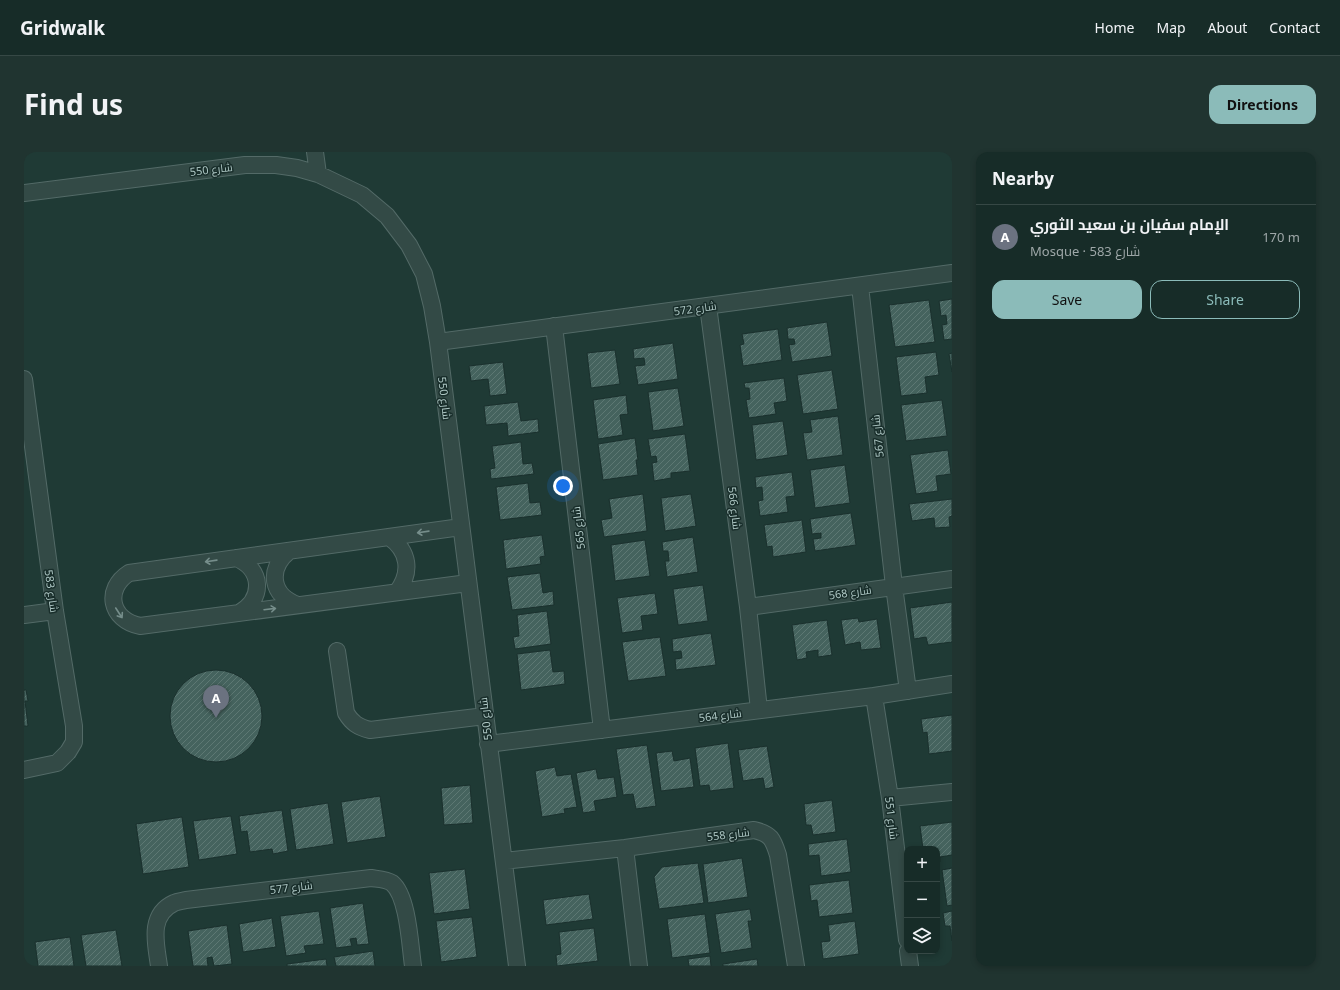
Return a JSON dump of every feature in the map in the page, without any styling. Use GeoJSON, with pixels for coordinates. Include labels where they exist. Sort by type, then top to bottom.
{"type":"FeatureCollection","features":[{"type":"Feature","properties":{"kind":"street"},"geometry":{"type":"LineString","coordinates":[[315,152],[318,174]]}},
{"type":"Feature","properties":{"kind":"street","name":"شارع 550"},"geometry":{"type":"LineString","coordinates":[[24,193],[245,165],[276,165],[297,168],[318,174],[362,195],[387,216],[409,245],[424,274],[432,306],[438,342],[517,966]]}},
{"type":"Feature","properties":{"kind":"street","name":"شارع 572"},"geometry":{"type":"LineString","coordinates":[[438,342],[952,273]]}},
{"type":"Feature","properties":{"kind":"street","name":"شارع 567"},"geometry":{"type":"LineString","coordinates":[[860,286],[894,586],[908,691]]}},
{"type":"Feature","properties":{"kind":"street","name":"شارع 566"},"geometry":{"type":"LineString","coordinates":[[708,306],[748,607],[759,710]]}},
{"type":"Feature","properties":{"kind":"street","name":"شارع 565"},"geometry":{"type":"LineString","coordinates":[[554,326],[602,730]]}},
{"type":"Feature","properties":{"kind":"street","name":"شارع 583"},"geometry":{"type":"LineString","coordinates":[[24,379],[29,459],[74,726],[74,742],[68,752],[57,763],[24,770]]}},
{"type":"Feature","properties":{"kind":"street"},"geometry":{"type":"LineString","coordinates":[[461,527],[129,573],[118,582],[113,595],[116,610],[125,621],[132,625],[140,626],[468,583]]}},
{"type":"Feature","properties":{"kind":"street"},"geometry":{"type":"LineString","coordinates":[[389,537],[401,548],[407,563],[405,579],[397,592]]}},
{"type":"Feature","properties":{"kind":"street"},"geometry":{"type":"LineString","coordinates":[[289,551],[282,556],[278,562],[274,578],[276,586],[284,598],[298,605]]}},
{"type":"Feature","properties":{"kind":"street"},"geometry":{"type":"LineString","coordinates":[[236,558],[243,561],[253,570],[257,584],[255,598],[251,604],[239,613]]}},
{"type":"Feature","properties":{"kind":"street","name":"شارع 568"},"geometry":{"type":"LineString","coordinates":[[748,607],[952,579]]}},
{"type":"Feature","properties":{"kind":"street"},"geometry":{"type":"LineString","coordinates":[[24,615],[55,611]]}},
{"type":"Feature","properties":{"kind":"street"},"geometry":{"type":"LineString","coordinates":[[337,651],[346,713],[356,725],[362,728],[370,730],[485,716]]}},
{"type":"Feature","properties":{"kind":"street","name":"شارع 564"},"geometry":{"type":"LineString","coordinates":[[488,744],[874,696],[952,684]]}},
{"type":"Feature","properties":{"kind":"street","name":"شارع 551"},"geometry":{"type":"LineString","coordinates":[[874,696],[890,798],[904,918]]}},
{"type":"Feature","properties":{"kind":"street"},"geometry":{"type":"LineString","coordinates":[[890,798],[952,792]]}},
{"type":"Feature","properties":{"kind":"street","name":"شارع 558"},"geometry":{"type":"LineString","coordinates":[[504,861],[625,848],[754,830],[763,832],[770,837],[774,843],[778,855],[796,966]]}},
{"type":"Feature","properties":{"kind":"street"},"geometry":{"type":"LineString","coordinates":[[625,848],[639,966]]}},
{"type":"Feature","properties":{"kind":"street","name":"شارع 577"},"geometry":{"type":"LineString","coordinates":[[159,966],[155,934],[158,920],[164,911],[174,903],[186,900],[371,878],[390,882],[398,889],[404,902],[413,966]]}},
{"type":"Feature","properties":{"kind":"street"},"geometry":{"type":"LineString","coordinates":[[908,954],[910,966]]}},
{"type":"Feature","properties":{"kind":"building"},"geometry":{"type":"Polygon","coordinates":[[[952,299],[952,339],[944,340],[942,325],[947,324],[946,315],[941,316],[939,301],[952,299]]]}},
{"type":"Feature","properties":{"kind":"building"},"geometry":{"type":"Polygon","coordinates":[[[929,300],[935,342],[895,347],[889,305],[929,300]]]}},
{"type":"Feature","properties":{"kind":"building"},"geometry":{"type":"Polygon","coordinates":[[[827,322],[832,356],[792,362],[789,345],[795,344],[794,339],[788,339],[787,328],[827,322]]]}},
{"type":"Feature","properties":{"kind":"building"},"geometry":{"type":"Polygon","coordinates":[[[778,329],[782,360],[743,366],[740,345],[744,344],[742,334],[778,329]]]}},
{"type":"Feature","properties":{"kind":"building"},"geometry":{"type":"Polygon","coordinates":[[[673,343],[678,379],[638,385],[635,366],[645,365],[644,358],[634,359],[633,349],[673,343]]]}},
{"type":"Feature","properties":{"kind":"building"},"geometry":{"type":"Polygon","coordinates":[[[615,350],[620,384],[591,388],[587,353],[615,350]]]}},
{"type":"Feature","properties":{"kind":"building"},"geometry":{"type":"Polygon","coordinates":[[[936,352],[939,375],[925,377],[927,393],[901,396],[896,357],[936,352]]]}},
{"type":"Feature","properties":{"kind":"building"},"geometry":{"type":"Polygon","coordinates":[[[952,353],[952,372],[949,354],[952,353]]]}},
{"type":"Feature","properties":{"kind":"building"},"geometry":{"type":"Polygon","coordinates":[[[503,362],[507,394],[490,396],[488,379],[471,381],[469,366],[503,362]]]}},
{"type":"Feature","properties":{"kind":"building"},"geometry":{"type":"Polygon","coordinates":[[[832,370],[838,409],[803,414],[797,375],[832,370]]]}},
{"type":"Feature","properties":{"kind":"building"},"geometry":{"type":"Polygon","coordinates":[[[784,378],[787,401],[774,403],[776,414],[749,418],[746,400],[750,399],[749,388],[745,388],[744,383],[784,378]]]}},
{"type":"Feature","properties":{"kind":"building"},"geometry":{"type":"Polygon","coordinates":[[[678,388],[684,426],[653,431],[648,392],[678,388]]]}},
{"type":"Feature","properties":{"kind":"building"},"geometry":{"type":"Polygon","coordinates":[[[626,395],[628,414],[620,415],[623,435],[598,439],[593,400],[626,395]]]}},
{"type":"Feature","properties":{"kind":"building"},"geometry":{"type":"Polygon","coordinates":[[[942,400],[947,436],[906,441],[901,405],[942,400]]]}},
{"type":"Feature","properties":{"kind":"building"},"geometry":{"type":"Polygon","coordinates":[[[518,402],[521,421],[538,419],[539,432],[508,436],[507,423],[486,425],[484,406],[518,402]]]}},
{"type":"Feature","properties":{"kind":"building"},"geometry":{"type":"Polygon","coordinates":[[[838,416],[843,455],[807,460],[803,433],[812,432],[810,420],[838,416]]]}},
{"type":"Feature","properties":{"kind":"building"},"geometry":{"type":"Polygon","coordinates":[[[783,421],[788,455],[756,460],[752,425],[783,421]]]}},
{"type":"Feature","properties":{"kind":"building"},"geometry":{"type":"Polygon","coordinates":[[[685,434],[690,471],[671,473],[671,478],[654,481],[652,463],[657,462],[656,456],[651,457],[648,439],[685,434]]]}},
{"type":"Feature","properties":{"kind":"building"},"geometry":{"type":"Polygon","coordinates":[[[635,438],[638,460],[636,460],[638,475],[603,480],[598,444],[635,438]]]}},
{"type":"Feature","properties":{"kind":"building"},"geometry":{"type":"Polygon","coordinates":[[[521,442],[523,464],[532,463],[534,474],[491,479],[490,469],[495,468],[492,446],[521,442]]]}},
{"type":"Feature","properties":{"kind":"building"},"geometry":{"type":"Polygon","coordinates":[[[948,450],[951,474],[936,476],[938,491],[916,494],[910,455],[948,450]]]}},
{"type":"Feature","properties":{"kind":"building"},"geometry":{"type":"Polygon","coordinates":[[[845,465],[850,503],[815,508],[810,470],[845,465]]]}},
{"type":"Feature","properties":{"kind":"building"},"geometry":{"type":"Polygon","coordinates":[[[792,472],[795,496],[786,497],[788,512],[760,516],[758,501],[763,500],[762,487],[756,488],[755,477],[792,472]]]}},
{"type":"Feature","properties":{"kind":"building"},"geometry":{"type":"Polygon","coordinates":[[[528,483],[530,503],[540,502],[542,515],[500,520],[496,487],[528,483]]]}},
{"type":"Feature","properties":{"kind":"building"},"geometry":{"type":"Polygon","coordinates":[[[643,494],[647,531],[604,537],[601,520],[612,518],[609,499],[643,494]]]}},
{"type":"Feature","properties":{"kind":"building"},"geometry":{"type":"Polygon","coordinates":[[[691,494],[696,526],[665,531],[661,498],[691,494]]]}},
{"type":"Feature","properties":{"kind":"building"},"geometry":{"type":"Polygon","coordinates":[[[952,499],[952,516],[949,517],[950,527],[935,528],[934,518],[912,521],[909,504],[952,499]]]}},
{"type":"Feature","properties":{"kind":"building"},"geometry":{"type":"Polygon","coordinates":[[[851,513],[856,545],[815,551],[813,539],[821,538],[821,533],[812,534],[810,519],[851,513]]]}},
{"type":"Feature","properties":{"kind":"building"},"geometry":{"type":"Polygon","coordinates":[[[802,520],[806,552],[773,557],[772,546],[767,547],[764,525],[802,520]]]}},
{"type":"Feature","properties":{"kind":"building"},"geometry":{"type":"Polygon","coordinates":[[[542,535],[545,556],[540,557],[541,564],[506,569],[503,540],[542,535]]]}},
{"type":"Feature","properties":{"kind":"building"},"geometry":{"type":"Polygon","coordinates":[[[693,537],[698,572],[667,577],[665,561],[669,561],[668,551],[663,551],[662,542],[693,537]]]}},
{"type":"Feature","properties":{"kind":"building"},"geometry":{"type":"Polygon","coordinates":[[[645,540],[650,576],[615,581],[611,545],[645,540]]]}},
{"type":"Feature","properties":{"kind":"building"},"geometry":{"type":"Polygon","coordinates":[[[540,573],[543,593],[553,591],[554,605],[512,610],[507,577],[540,573]]]}},
{"type":"Feature","properties":{"kind":"building"},"geometry":{"type":"Polygon","coordinates":[[[703,585],[708,621],[678,625],[673,589],[703,585]]]}},
{"type":"Feature","properties":{"kind":"building"},"geometry":{"type":"Polygon","coordinates":[[[655,593],[658,614],[641,616],[643,630],[622,633],[617,598],[655,593]]]}},
{"type":"Feature","properties":{"kind":"building"},"geometry":{"type":"Polygon","coordinates":[[[952,602],[952,642],[928,645],[926,637],[914,639],[910,608],[952,602]]]}},
{"type":"Feature","properties":{"kind":"building"},"geometry":{"type":"Polygon","coordinates":[[[547,611],[551,644],[515,649],[513,637],[519,636],[517,615],[547,611]]]}},
{"type":"Feature","properties":{"kind":"building"},"geometry":{"type":"Polygon","coordinates":[[[858,618],[859,622],[877,619],[881,648],[861,650],[860,642],[845,645],[841,620],[858,618]]]}},
{"type":"Feature","properties":{"kind":"building"},"geometry":{"type":"Polygon","coordinates":[[[827,620],[832,655],[818,657],[818,650],[806,652],[807,658],[797,660],[792,625],[827,620]]]}},
{"type":"Feature","properties":{"kind":"building"},"geometry":{"type":"Polygon","coordinates":[[[711,633],[716,665],[676,670],[675,659],[682,658],[681,651],[673,652],[672,639],[711,633]]]}},
{"type":"Feature","properties":{"kind":"building"},"geometry":{"type":"Polygon","coordinates":[[[660,637],[666,676],[628,681],[622,642],[660,637]]]}},
{"type":"Feature","properties":{"kind":"building"},"geometry":{"type":"Polygon","coordinates":[[[550,650],[553,672],[564,671],[565,684],[521,690],[517,654],[550,650]]]}},
{"type":"Feature","properties":{"kind":"building"},"geometry":{"type":"Polygon","coordinates":[[[216,670],[234,673],[249,683],[259,698],[262,716],[259,734],[249,749],[234,759],[216,762],[198,759],[183,749],[173,734],[170,716],[173,698],[183,683],[198,673],[216,670]]]}},
{"type":"Feature","properties":{"kind":"building"},"geometry":{"type":"Polygon","coordinates":[[[24,690],[26,690],[28,701],[25,701],[28,726],[24,726],[24,690]]]}},
{"type":"Feature","properties":{"kind":"building"},"geometry":{"type":"Polygon","coordinates":[[[952,715],[952,751],[929,754],[927,732],[923,733],[921,719],[952,715]]]}},
{"type":"Feature","properties":{"kind":"building"},"geometry":{"type":"Polygon","coordinates":[[[728,743],[734,788],[710,791],[709,785],[700,786],[695,748],[728,743]]]}},
{"type":"Feature","properties":{"kind":"building"},"geometry":{"type":"Polygon","coordinates":[[[647,745],[656,806],[636,809],[633,794],[623,795],[616,749],[647,745]]]}},
{"type":"Feature","properties":{"kind":"building"},"geometry":{"type":"Polygon","coordinates":[[[767,746],[774,787],[765,789],[763,778],[743,781],[738,750],[767,746]]]}},
{"type":"Feature","properties":{"kind":"building"},"geometry":{"type":"Polygon","coordinates":[[[672,751],[674,761],[690,758],[694,787],[661,791],[656,753],[672,751]]]}},
{"type":"Feature","properties":{"kind":"building"},"geometry":{"type":"Polygon","coordinates":[[[555,767],[557,776],[571,774],[577,807],[564,809],[565,813],[542,817],[535,771],[555,767]]]}},
{"type":"Feature","properties":{"kind":"building"},"geometry":{"type":"Polygon","coordinates":[[[596,769],[598,779],[614,777],[617,797],[594,801],[596,811],[583,813],[576,773],[596,769]]]}},
{"type":"Feature","properties":{"kind":"building"},"geometry":{"type":"Polygon","coordinates":[[[470,785],[473,823],[444,825],[441,788],[470,785]]]}},
{"type":"Feature","properties":{"kind":"building"},"geometry":{"type":"Polygon","coordinates":[[[380,796],[386,837],[347,843],[341,802],[380,796]]]}},
{"type":"Feature","properties":{"kind":"building"},"geometry":{"type":"Polygon","coordinates":[[[832,800],[836,832],[813,835],[811,825],[806,825],[804,804],[832,800]]]}},
{"type":"Feature","properties":{"kind":"building"},"geometry":{"type":"Polygon","coordinates":[[[328,803],[334,844],[296,850],[290,809],[328,803]]]}},
{"type":"Feature","properties":{"kind":"building"},"geometry":{"type":"Polygon","coordinates":[[[282,810],[288,851],[273,854],[272,849],[250,852],[247,831],[241,832],[239,816],[282,810]]]}},
{"type":"Feature","properties":{"kind":"building"},"geometry":{"type":"Polygon","coordinates":[[[231,816],[237,854],[199,860],[193,821],[231,816]]]}},
{"type":"Feature","properties":{"kind":"building"},"geometry":{"type":"Polygon","coordinates":[[[182,817],[189,867],[143,874],[136,824],[182,817]]]}},
{"type":"Feature","properties":{"kind":"building"},"geometry":{"type":"Polygon","coordinates":[[[952,822],[952,855],[940,857],[940,846],[923,846],[920,826],[952,822]]]}},
{"type":"Feature","properties":{"kind":"building"},"geometry":{"type":"Polygon","coordinates":[[[847,839],[851,872],[821,876],[819,855],[809,856],[808,844],[847,839]]]}},
{"type":"Feature","properties":{"kind":"building"},"geometry":{"type":"Polygon","coordinates":[[[742,858],[748,897],[708,903],[703,864],[742,858]]]}},
{"type":"Feature","properties":{"kind":"building"},"geometry":{"type":"Polygon","coordinates":[[[698,863],[704,903],[659,909],[654,877],[662,867],[698,863]]]}},
{"type":"Feature","properties":{"kind":"building"},"geometry":{"type":"Polygon","coordinates":[[[952,868],[952,905],[947,906],[942,870],[952,868]]]}},
{"type":"Feature","properties":{"kind":"building"},"geometry":{"type":"Polygon","coordinates":[[[465,869],[470,909],[434,914],[429,873],[465,869]]]}},
{"type":"Feature","properties":{"kind":"building"},"geometry":{"type":"Polygon","coordinates":[[[849,880],[853,913],[819,917],[817,900],[811,901],[809,885],[849,880]]]}},
{"type":"Feature","properties":{"kind":"building"},"geometry":{"type":"Polygon","coordinates":[[[589,894],[593,919],[546,925],[543,900],[589,894]]]}},
{"type":"Feature","properties":{"kind":"building"},"geometry":{"type":"Polygon","coordinates":[[[363,903],[369,944],[357,945],[356,938],[350,939],[352,946],[336,948],[330,908],[363,903]]]}},
{"type":"Feature","properties":{"kind":"building"},"geometry":{"type":"Polygon","coordinates":[[[750,909],[752,921],[748,921],[752,948],[721,953],[715,914],[750,909]]]}},
{"type":"Feature","properties":{"kind":"building"},"geometry":{"type":"Polygon","coordinates":[[[319,911],[324,944],[304,946],[306,953],[286,956],[280,916],[319,911]]]}},
{"type":"Feature","properties":{"kind":"building"},"geometry":{"type":"Polygon","coordinates":[[[952,911],[952,941],[950,926],[945,926],[943,913],[952,911]]]}},
{"type":"Feature","properties":{"kind":"building"},"geometry":{"type":"Polygon","coordinates":[[[705,914],[710,953],[672,958],[667,919],[705,914]]]}},
{"type":"Feature","properties":{"kind":"building"},"geometry":{"type":"Polygon","coordinates":[[[472,917],[477,957],[441,962],[436,921],[472,917]]]}},
{"type":"Feature","properties":{"kind":"building"},"geometry":{"type":"Polygon","coordinates":[[[272,918],[276,947],[243,952],[239,924],[272,918]]]}},
{"type":"Feature","properties":{"kind":"building"},"geometry":{"type":"Polygon","coordinates":[[[855,921],[859,954],[823,959],[821,942],[830,941],[828,925],[855,921]]]}},
{"type":"Feature","properties":{"kind":"building"},"geometry":{"type":"Polygon","coordinates":[[[227,925],[232,964],[214,966],[212,957],[207,958],[208,966],[193,966],[188,931],[227,925]]]}},
{"type":"Feature","properties":{"kind":"building"},"geometry":{"type":"Polygon","coordinates":[[[594,928],[598,961],[557,966],[556,955],[561,954],[559,932],[594,928]]]}},
{"type":"Feature","properties":{"kind":"building"},"geometry":{"type":"Polygon","coordinates":[[[116,930],[122,966],[86,966],[81,935],[116,930]]]}},
{"type":"Feature","properties":{"kind":"building"},"geometry":{"type":"Polygon","coordinates":[[[70,937],[74,966],[38,966],[35,942],[70,937]]]}},
{"type":"Feature","properties":{"kind":"building"},"geometry":{"type":"Polygon","coordinates":[[[373,951],[375,966],[336,966],[334,957],[373,951]]]}},
{"type":"Feature","properties":{"kind":"building"},"geometry":{"type":"Polygon","coordinates":[[[710,956],[711,966],[689,966],[688,959],[710,956]]]}},
{"type":"Feature","properties":{"kind":"building"},"geometry":{"type":"Polygon","coordinates":[[[326,959],[327,966],[287,966],[287,964],[326,959]]]}},
{"type":"Feature","properties":{"kind":"building"},"geometry":{"type":"Polygon","coordinates":[[[757,959],[758,966],[723,966],[723,964],[757,959]]]}},
{"type":"Feature","properties":{"kind":"place","name":"الإمام سفيان بن سعيد الثوري"},"geometry":{"type":"Point","coordinates":[216,718]}}]}
